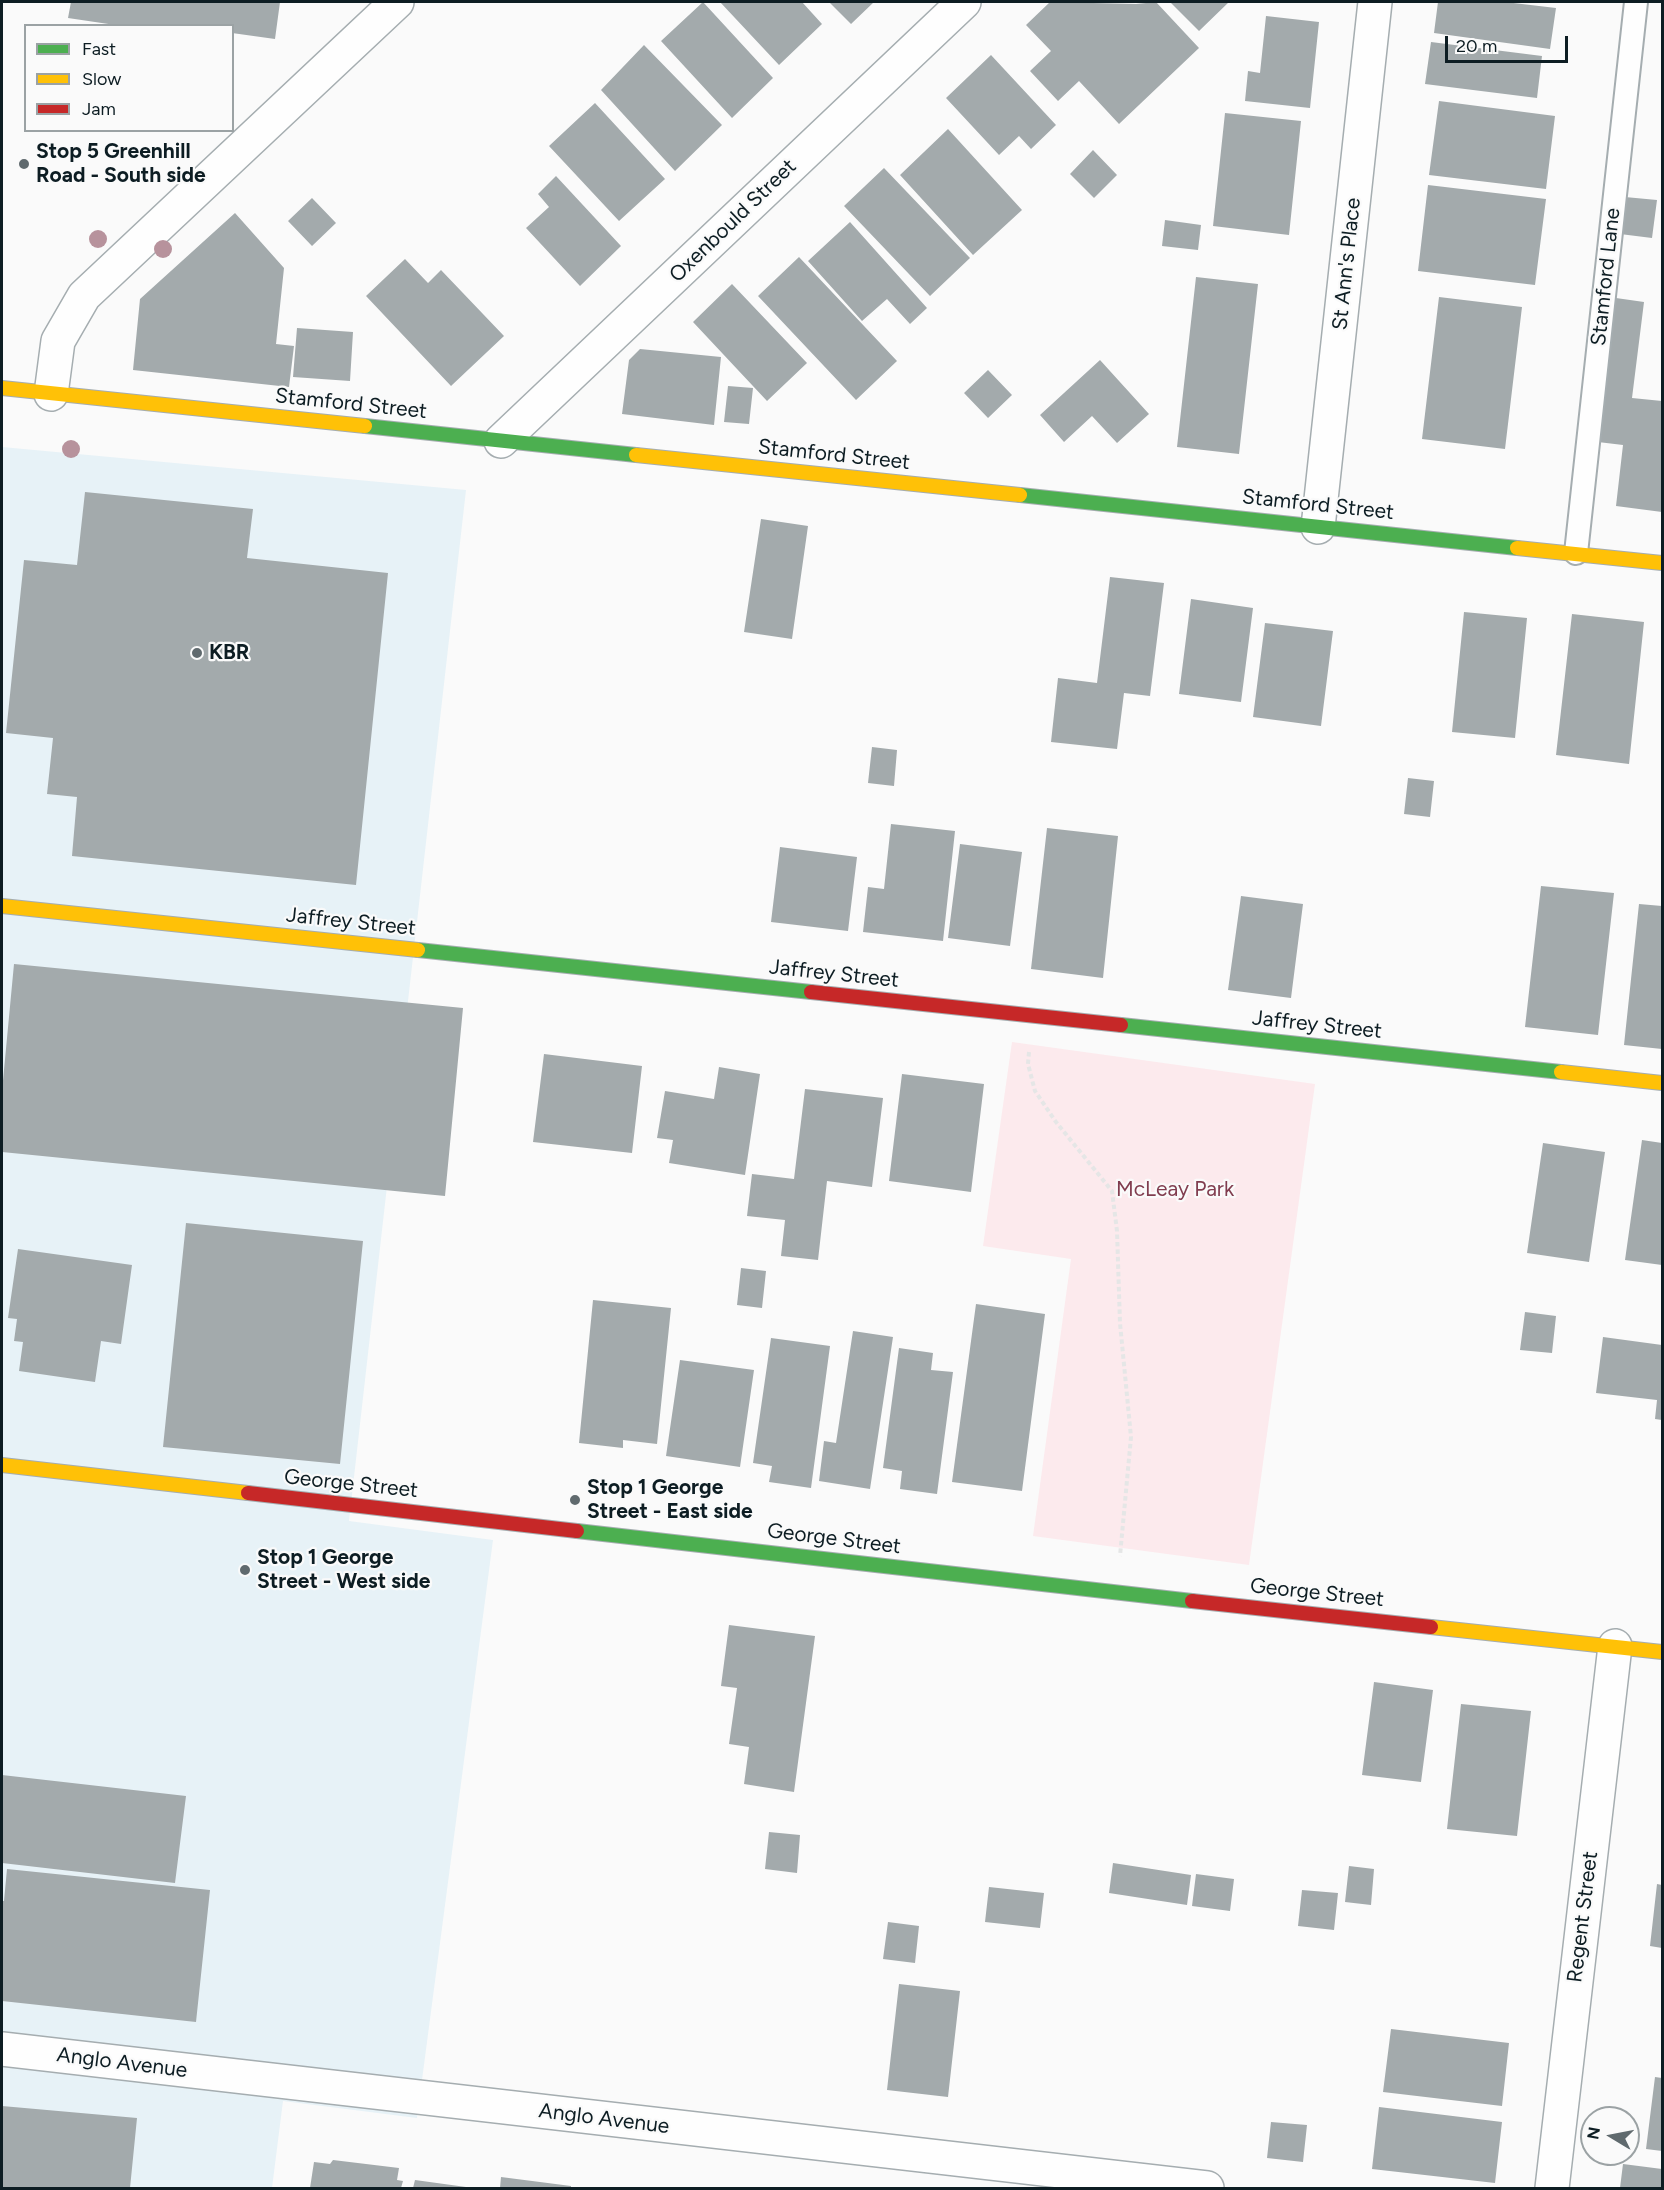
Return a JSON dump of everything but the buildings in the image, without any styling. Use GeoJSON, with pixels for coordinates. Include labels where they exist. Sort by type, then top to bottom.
{"type":"FeatureCollection","features":[{"type":"Feature","properties":{"kind":"street"},"geometry":{"type":"LineString","coordinates":[[51,394],[58,341],[84,296],[396,2]]}},
{"type":"Feature","properties":{"kind":"street","name":"Oxenbould Street"},"geometry":{"type":"LineString","coordinates":[[501,441],[964,2]]}},
{"type":"Feature","properties":{"kind":"street","name":"St Ann's Place"},"geometry":{"type":"LineString","coordinates":[[1318,527],[1375,2]]}},
{"type":"Feature","properties":{"kind":"street","name":"Stamford Street"},"geometry":{"type":"LineString","coordinates":[[2,388],[1662,563]]}},
{"type":"Feature","properties":{"kind":"street","name":"Jaffrey Street"},"geometry":{"type":"LineString","coordinates":[[2,906],[1662,1083]]}},
{"type":"Feature","properties":{"kind":"street","name":"George Street"},"geometry":{"type":"LineString","coordinates":[[2,1465],[1662,1652]]}},
{"type":"Feature","properties":{"kind":"street","name":"Regent Street"},"geometry":{"type":"LineString","coordinates":[[1552,2188],[1615,1646]]}},
{"type":"Feature","properties":{"kind":"street","name":"Anglo Avenue"},"geometry":{"type":"LineString","coordinates":[[2,2049],[1207,2188]]}},
{"type":"Feature","properties":{"kind":"lane","name":"Stamford Lane"},"geometry":{"type":"LineString","coordinates":[[1576,553],[1636,2]]}},
{"type":"Feature","properties":{"kind":"path"},"geometry":{"type":"LineString","coordinates":[[1033,1016],[1028,1064],[1035,1091],[1112,1191],[1117,1231],[1120,1323],[1131,1437],[1117,1592]]}},
{"type":"Feature","properties":{"kind":"shaded area"},"geometry":{"type":"Polygon","coordinates":[[[2,447],[466,490],[349,1521],[493,1540],[417,2118],[283,2101],[272,2188],[2,2188],[2,447]]]}},
{"type":"Feature","properties":{"kind":"green space","name":"McLeay Park"},"geometry":{"type":"Polygon","coordinates":[[[1012,1042],[1315,1084],[1249,1565],[1033,1536],[1071,1259],[983,1246],[1012,1042]]]}},
{"type":"Feature","properties":{"kind":"traffic: fast"},"geometry":{"type":"LineString","coordinates":[[365,426],[636,455]]}},
{"type":"Feature","properties":{"kind":"traffic: fast"},"geometry":{"type":"LineString","coordinates":[[1020,495],[1517,548]]}},
{"type":"Feature","properties":{"kind":"traffic: fast"},"geometry":{"type":"LineString","coordinates":[[418,950],[811,992]]}},
{"type":"Feature","properties":{"kind":"traffic: fast"},"geometry":{"type":"LineString","coordinates":[[1121,1025],[1561,1072]]}},
{"type":"Feature","properties":{"kind":"traffic: fast"},"geometry":{"type":"LineString","coordinates":[[577,1531],[1192,1601]]}},
{"type":"Feature","properties":{"kind":"traffic: slow"},"geometry":{"type":"LineString","coordinates":[[2,388],[365,426]]}},
{"type":"Feature","properties":{"kind":"traffic: slow"},"geometry":{"type":"LineString","coordinates":[[636,455],[1020,495]]}},
{"type":"Feature","properties":{"kind":"traffic: slow"},"geometry":{"type":"LineString","coordinates":[[1517,548],[1662,563]]}},
{"type":"Feature","properties":{"kind":"traffic: slow"},"geometry":{"type":"LineString","coordinates":[[2,906],[418,950]]}},
{"type":"Feature","properties":{"kind":"traffic: slow"},"geometry":{"type":"LineString","coordinates":[[1561,1072],[1662,1083]]}},
{"type":"Feature","properties":{"kind":"traffic: slow"},"geometry":{"type":"LineString","coordinates":[[2,1465],[248,1493]]}},
{"type":"Feature","properties":{"kind":"traffic: slow"},"geometry":{"type":"LineString","coordinates":[[1431,1627],[1662,1652]]}},
{"type":"Feature","properties":{"kind":"traffic: jam"},"geometry":{"type":"LineString","coordinates":[[811,992],[1121,1025]]}},
{"type":"Feature","properties":{"kind":"traffic: jam"},"geometry":{"type":"LineString","coordinates":[[248,1493],[577,1531]]}},
{"type":"Feature","properties":{"kind":"traffic: jam"},"geometry":{"type":"LineString","coordinates":[[1192,1601],[1431,1627]]}},
{"type":"Feature","properties":{"kind":"place","name":"Stop 5 Greenhill Road - South side"},"geometry":{"type":"Point","coordinates":[24,164]}},
{"type":"Feature","properties":{"kind":"place","name":"KBR"},"geometry":{"type":"Point","coordinates":[197,653]}},
{"type":"Feature","properties":{"kind":"place","name":"Stop 1 George Street - East side"},"geometry":{"type":"Point","coordinates":[575,1500]}},
{"type":"Feature","properties":{"kind":"place","name":"Stop 1 George Street - West side"},"geometry":{"type":"Point","coordinates":[245,1570]}}]}
